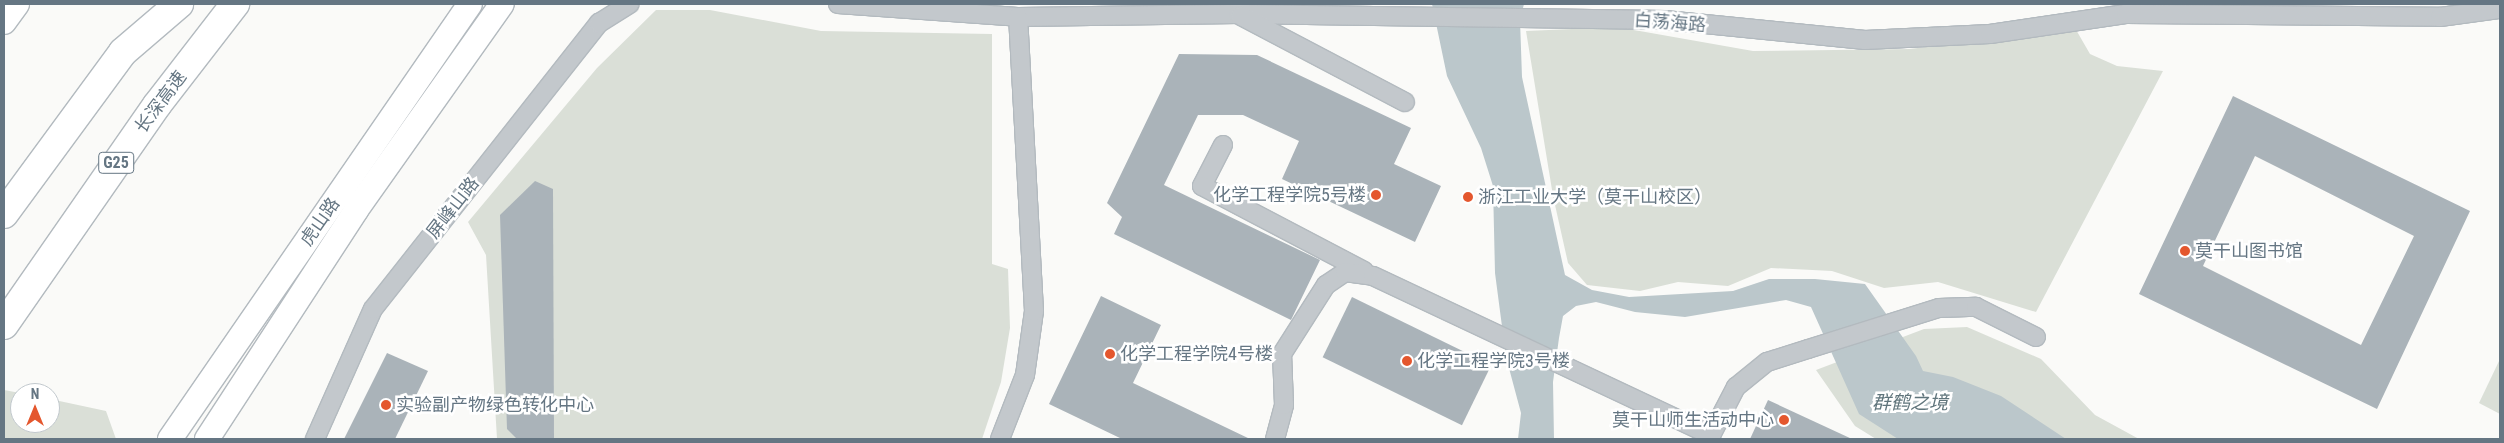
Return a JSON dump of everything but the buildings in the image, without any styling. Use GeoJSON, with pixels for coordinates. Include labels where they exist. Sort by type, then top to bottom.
{"type":"FeatureCollection","features":[{"type":"Feature","properties":{"kind":"highway"},"geometry":{"type":"LineString","coordinates":[[4,214],[122,52],[178,5]]}},
{"type":"Feature","properties":{"kind":"highway","name":"长深高速"},"geometry":{"type":"LineString","coordinates":[[4,325],[157,105],[234,5]]}},
{"type":"Feature","properties":{"kind":"main road"},"geometry":{"type":"LineString","coordinates":[[4,22],[17,4]]}},
{"type":"Feature","properties":{"kind":"main road","name":"虎山路"},"geometry":{"type":"LineString","coordinates":[[170,439],[470,4]]}},
{"type":"Feature","properties":{"kind":"main road","name":"虎山路"},"geometry":{"type":"LineString","coordinates":[[207,439],[356,210],[502,4]]}},
{"type":"Feature","properties":{"kind":"street","name":"屏峰山路"},"geometry":{"type":"LineString","coordinates":[[315,439],[373,309],[599,23],[630,4]]}},
{"type":"Feature","properties":{"kind":"street","name":"白荡海路"},"geometry":{"type":"LineString","coordinates":[[838,4],[1018,17],[1238,14],[1665,20],[1866,40],[1990,34],[2126,14],[2440,17],[2500,9]]}},
{"type":"Feature","properties":{"kind":"street"},"geometry":{"type":"LineString","coordinates":[[1238,14],[1404,102]]}},
{"type":"Feature","properties":{"kind":"street"},"geometry":{"type":"LineString","coordinates":[[1000,439],[1024,375],[1034,311],[1018,17]]}},
{"type":"Feature","properties":{"kind":"street"},"geometry":{"type":"LineString","coordinates":[[1223,145],[1202,186],[1373,276],[1564,365],[1710,437],[1736,387],[1767,362],[1939,308],[1976,307],[2036,337]]}},
{"type":"Feature","properties":{"kind":"street"},"geometry":{"type":"LineString","coordinates":[[1275,439],[1284,405],[1282,354],[1326,285],[1345,272],[1373,276]]}},
{"type":"Feature","properties":{"kind":"shaded area"},"geometry":{"type":"Polygon","coordinates":[[[656,10],[710,10],[821,31],[992,34],[992,264],[1008,269],[1010,328],[1001,382],[982,439],[497,439],[486,255],[468,222],[597,68],[656,10]]]}},
{"type":"Feature","properties":{"kind":"shaded area"},"geometry":{"type":"Polygon","coordinates":[[[1617,27],[1753,51],[1910,49],[2075,28],[2090,54],[2117,66],[2163,71],[2036,312],[1938,282],[1884,288],[1832,271],[1771,268],[1728,286],[1678,282],[1640,291],[1587,285],[1568,263],[1553,196],[1526,31],[1617,27]]]}},
{"type":"Feature","properties":{"kind":"shaded area"},"geometry":{"type":"Polygon","coordinates":[[[1967,327],[2041,359],[2095,415],[2139,439],[1876,439],[1855,426],[1816,370],[1924,329],[1967,327]]]}},
{"type":"Feature","properties":{"kind":"shaded area"},"geometry":{"type":"Polygon","coordinates":[[[2500,359],[2500,414],[2479,403],[2500,359]]]}},
{"type":"Feature","properties":{"kind":"shaded area"},"geometry":{"type":"Polygon","coordinates":[[[4,390],[10,391],[10,433],[60,433],[60,401],[106,411],[116,439],[4,439],[4,390]]]}},
{"type":"Feature","properties":{"kind":"water","name":"群鹤之境"},"geometry":{"type":"Polygon","coordinates":[[[1432,4],[1524,4],[1520,20],[1522,77],[1565,275],[1592,290],[1629,297],[1733,291],[1769,279],[1815,279],[1865,284],[1916,356],[1923,371],[1953,377],[2001,396],[2066,439],[1898,439],[1859,414],[1811,307],[1786,300],[1685,317],[1635,312],[1596,302],[1576,306],[1563,316],[1559,338],[1553,382],[1554,439],[1518,439],[1521,413],[1506,357],[1495,273],[1493,186],[1481,148],[1447,76],[1432,4]]]}},
{"type":"Feature","properties":{"kind":"place","name":"化学工程学院5号楼"},"geometry":{"type":"Point","coordinates":[1376,195]}},
{"type":"Feature","properties":{"kind":"place","name":"浙江工业大学（莫干山校区）"},"geometry":{"type":"Point","coordinates":[1468,197]}},
{"type":"Feature","properties":{"kind":"place","name":"莫干山图书馆"},"geometry":{"type":"Point","coordinates":[2185,251]}},
{"type":"Feature","properties":{"kind":"place","name":"化学工程学院4号楼"},"geometry":{"type":"Point","coordinates":[1110,354]}},
{"type":"Feature","properties":{"kind":"place","name":"化学工程学院3号楼"},"geometry":{"type":"Point","coordinates":[1407,361]}},
{"type":"Feature","properties":{"kind":"place","name":"实验副产物绿色转化中心"},"geometry":{"type":"Point","coordinates":[386,405]}},
{"type":"Feature","properties":{"kind":"place","name":"莫干山师生活动中心"},"geometry":{"type":"Point","coordinates":[1784,420]}}]}
